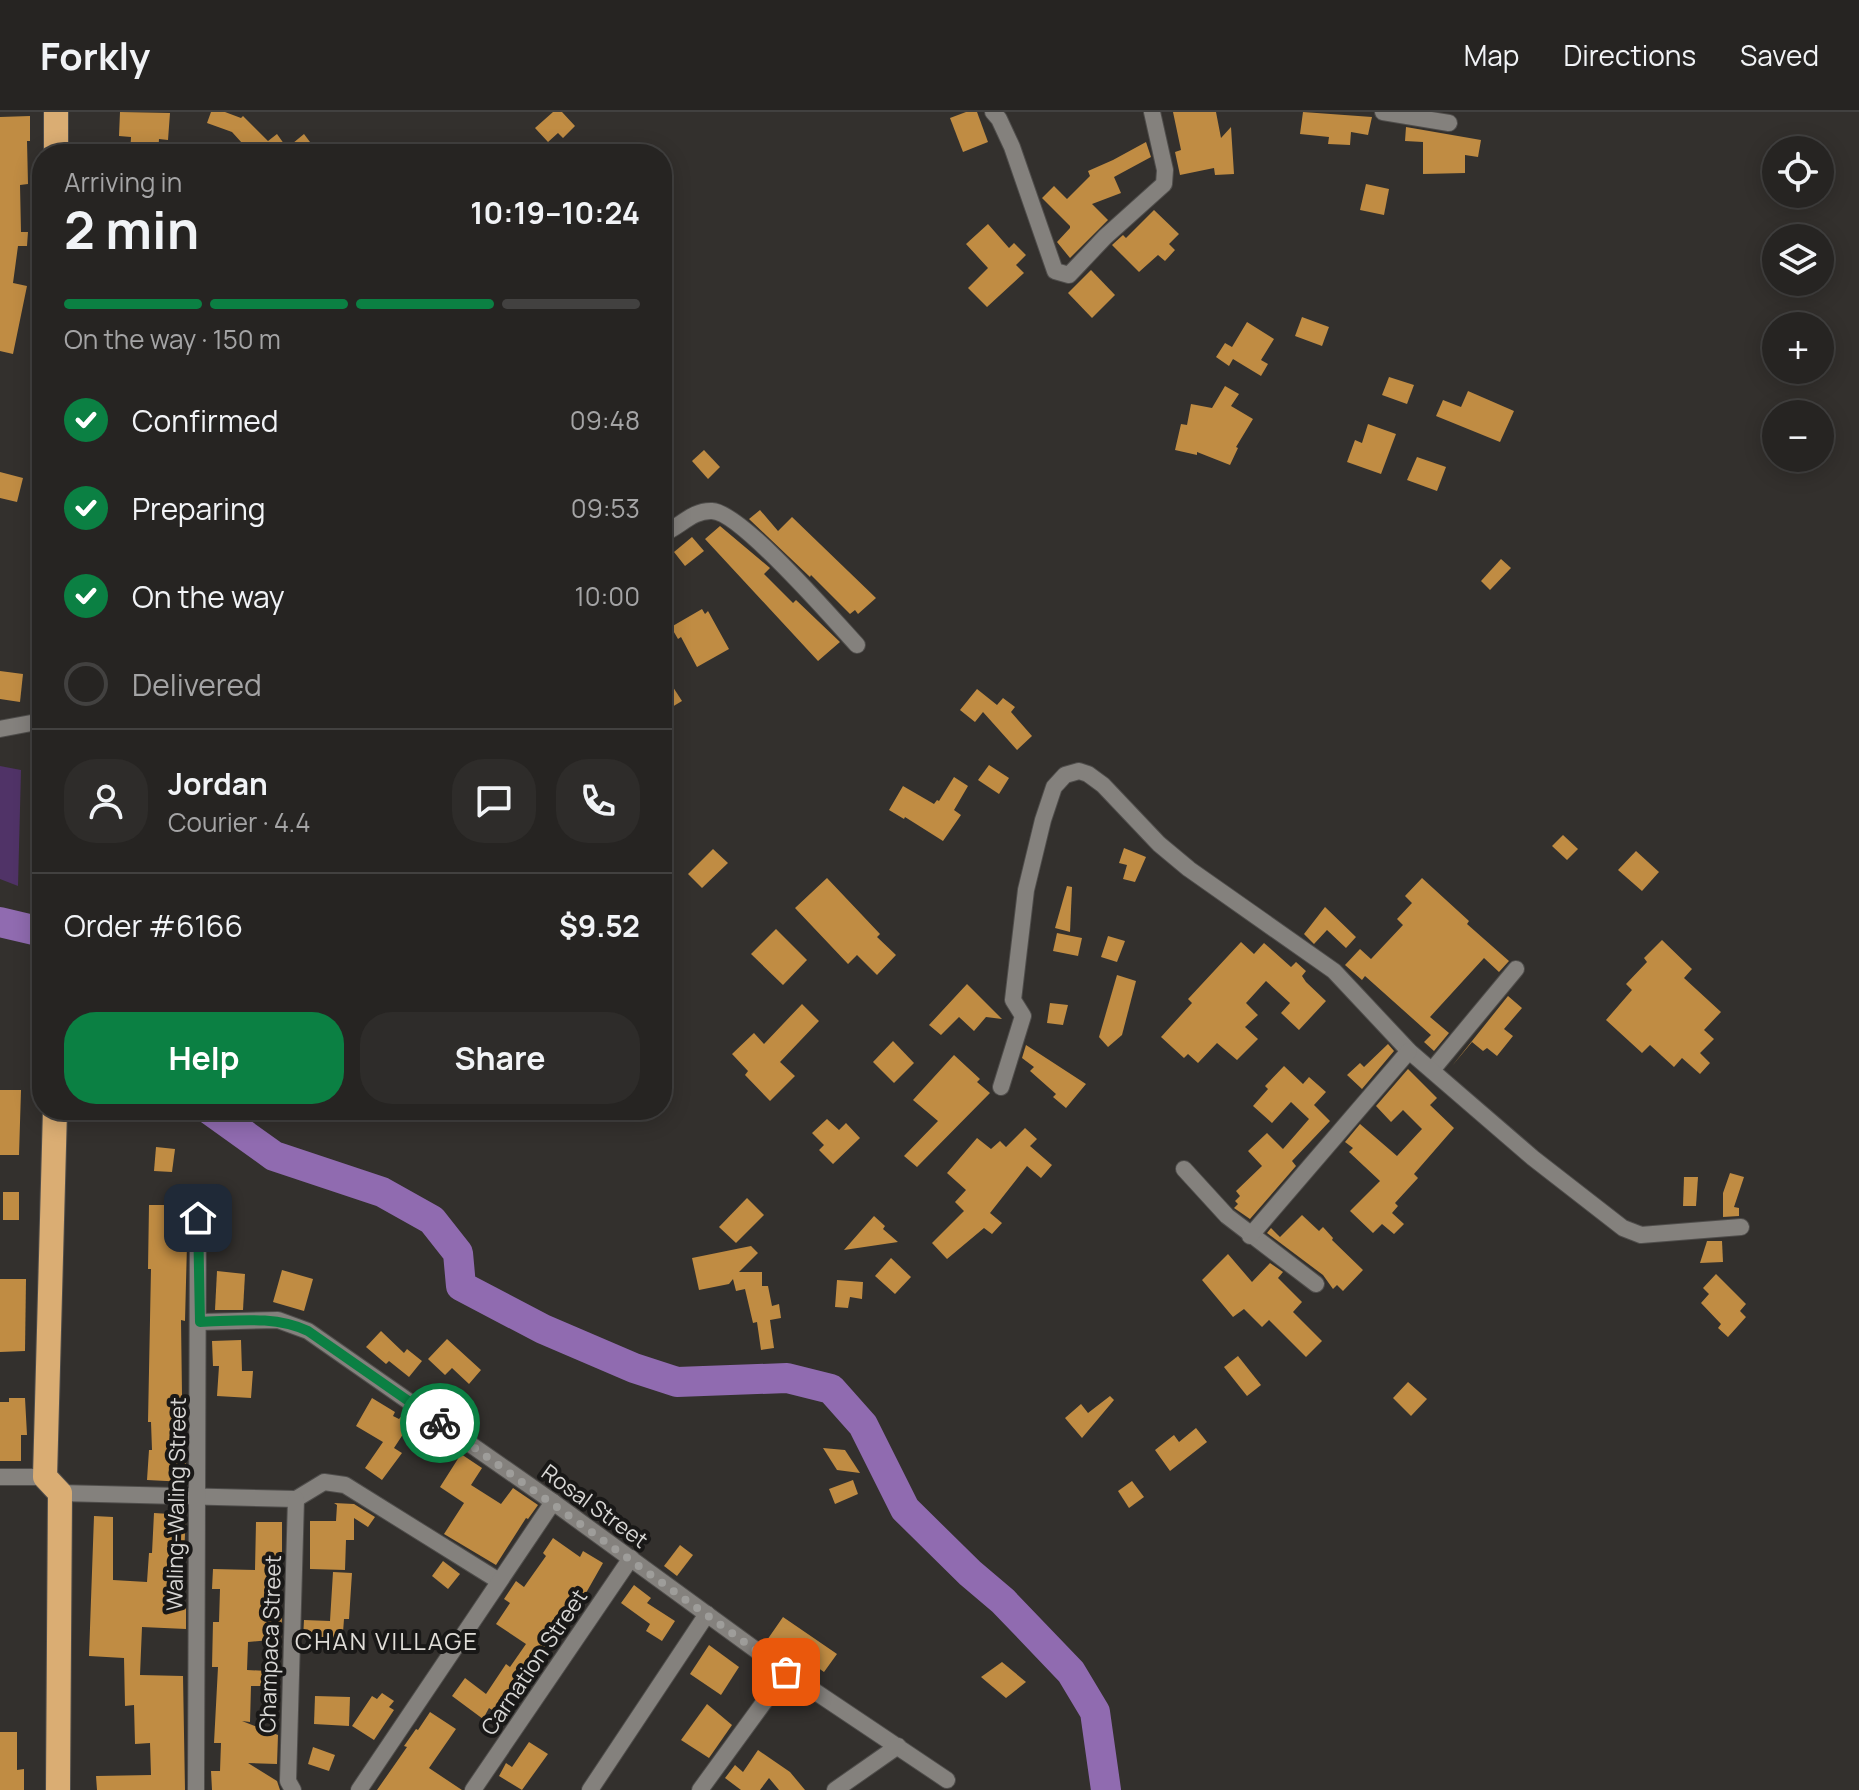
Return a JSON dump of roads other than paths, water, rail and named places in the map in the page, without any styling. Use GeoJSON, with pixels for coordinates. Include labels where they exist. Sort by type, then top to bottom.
{"type":"FeatureCollection","features":[{"type":"Feature","properties":{"kind":"highway"},"geometry":{"type":"LineString","coordinates":[[56,112],[56,144]]}},
{"type":"Feature","properties":{"kind":"highway"},"geometry":{"type":"LineString","coordinates":[[55,1120],[53,1485],[58,1790]]}},
{"type":"Feature","properties":{"kind":"street"},"geometry":{"type":"LineString","coordinates":[[993,112],[1012,147],[1055,271],[1069,275],[1105,237],[1164,184],[1165,170],[1152,112]]}},
{"type":"Feature","properties":{"kind":"street"},"geometry":{"type":"LineString","coordinates":[[1383,112],[1449,123]]}},
{"type":"Feature","properties":{"kind":"street"},"geometry":{"type":"LineString","coordinates":[[672,529],[706,511],[716,511],[729,517],[778,562],[857,645]]}},
{"type":"Feature","properties":{"kind":"street"},"geometry":{"type":"LineString","coordinates":[[0,729],[32,723]]}},
{"type":"Feature","properties":{"kind":"street"},"geometry":{"type":"LineString","coordinates":[[1001,1087],[1023,1016],[1013,1000],[1026,890],[1043,820],[1054,787],[1065,775],[1072,771],[1088,774],[1189,869],[1334,971],[1409,1051],[1533,1158],[1623,1228],[1641,1235],[1741,1227]]}},
{"type":"Feature","properties":{"kind":"street"},"geometry":{"type":"LineString","coordinates":[[1433,1069],[1516,969]]}},
{"type":"Feature","properties":{"kind":"street"},"geometry":{"type":"LineString","coordinates":[[1250,1236],[1409,1051]]}},
{"type":"Feature","properties":{"kind":"street"},"geometry":{"type":"LineString","coordinates":[[1184,1169],[1227,1216],[1316,1284]]}},
{"type":"Feature","properties":{"kind":"street","name":"Waling-Waling Street"},"geometry":{"type":"LineString","coordinates":[[196,1790],[198,1218]]}},
{"type":"Feature","properties":{"kind":"street","name":"Rosal Street"},"geometry":{"type":"LineString","coordinates":[[200,1322],[278,1320],[308,1331],[553,1502],[786,1672],[947,1780]]}},
{"type":"Feature","properties":{"kind":"street"},"geometry":{"type":"LineString","coordinates":[[0,1477],[53,1485],[197,1497],[296,1499],[324,1482],[345,1485],[499,1581]]}},
{"type":"Feature","properties":{"kind":"street","name":"Champaca Street"},"geometry":{"type":"LineString","coordinates":[[293,1790],[288,1781],[296,1499]]}},
{"type":"Feature","properties":{"kind":"street"},"geometry":{"type":"LineString","coordinates":[[359,1790],[553,1502]]}},
{"type":"Feature","properties":{"kind":"street","name":"Carnation Street"},"geometry":{"type":"LineString","coordinates":[[473,1790],[631,1558]]}},
{"type":"Feature","properties":{"kind":"street"},"geometry":{"type":"LineString","coordinates":[[590,1790],[707,1614]]}},
{"type":"Feature","properties":{"kind":"street"},"geometry":{"type":"LineString","coordinates":[[700,1790],[786,1672]]}},
{"type":"Feature","properties":{"kind":"street"},"geometry":{"type":"LineString","coordinates":[[835,1790],[898,1746]]}},
{"type":"Feature","properties":{"kind":"waterway"},"geometry":{"type":"LineString","coordinates":[[0,922],[32,930]]}},
{"type":"Feature","properties":{"kind":"waterway"},"geometry":{"type":"LineString","coordinates":[[224,1120],[274,1156],[382,1192],[432,1220],[458,1253],[461,1286],[543,1329],[634,1368],[677,1382],[787,1378],[831,1389],[863,1425],[905,1509],[1003,1601],[1071,1672],[1095,1712],[1106,1790]]}},
{"type":"Feature","properties":{"kind":"district","name":"CHAN VILLAGE"},"geometry":{"type":"Point","coordinates":[387,1642]}}]}
